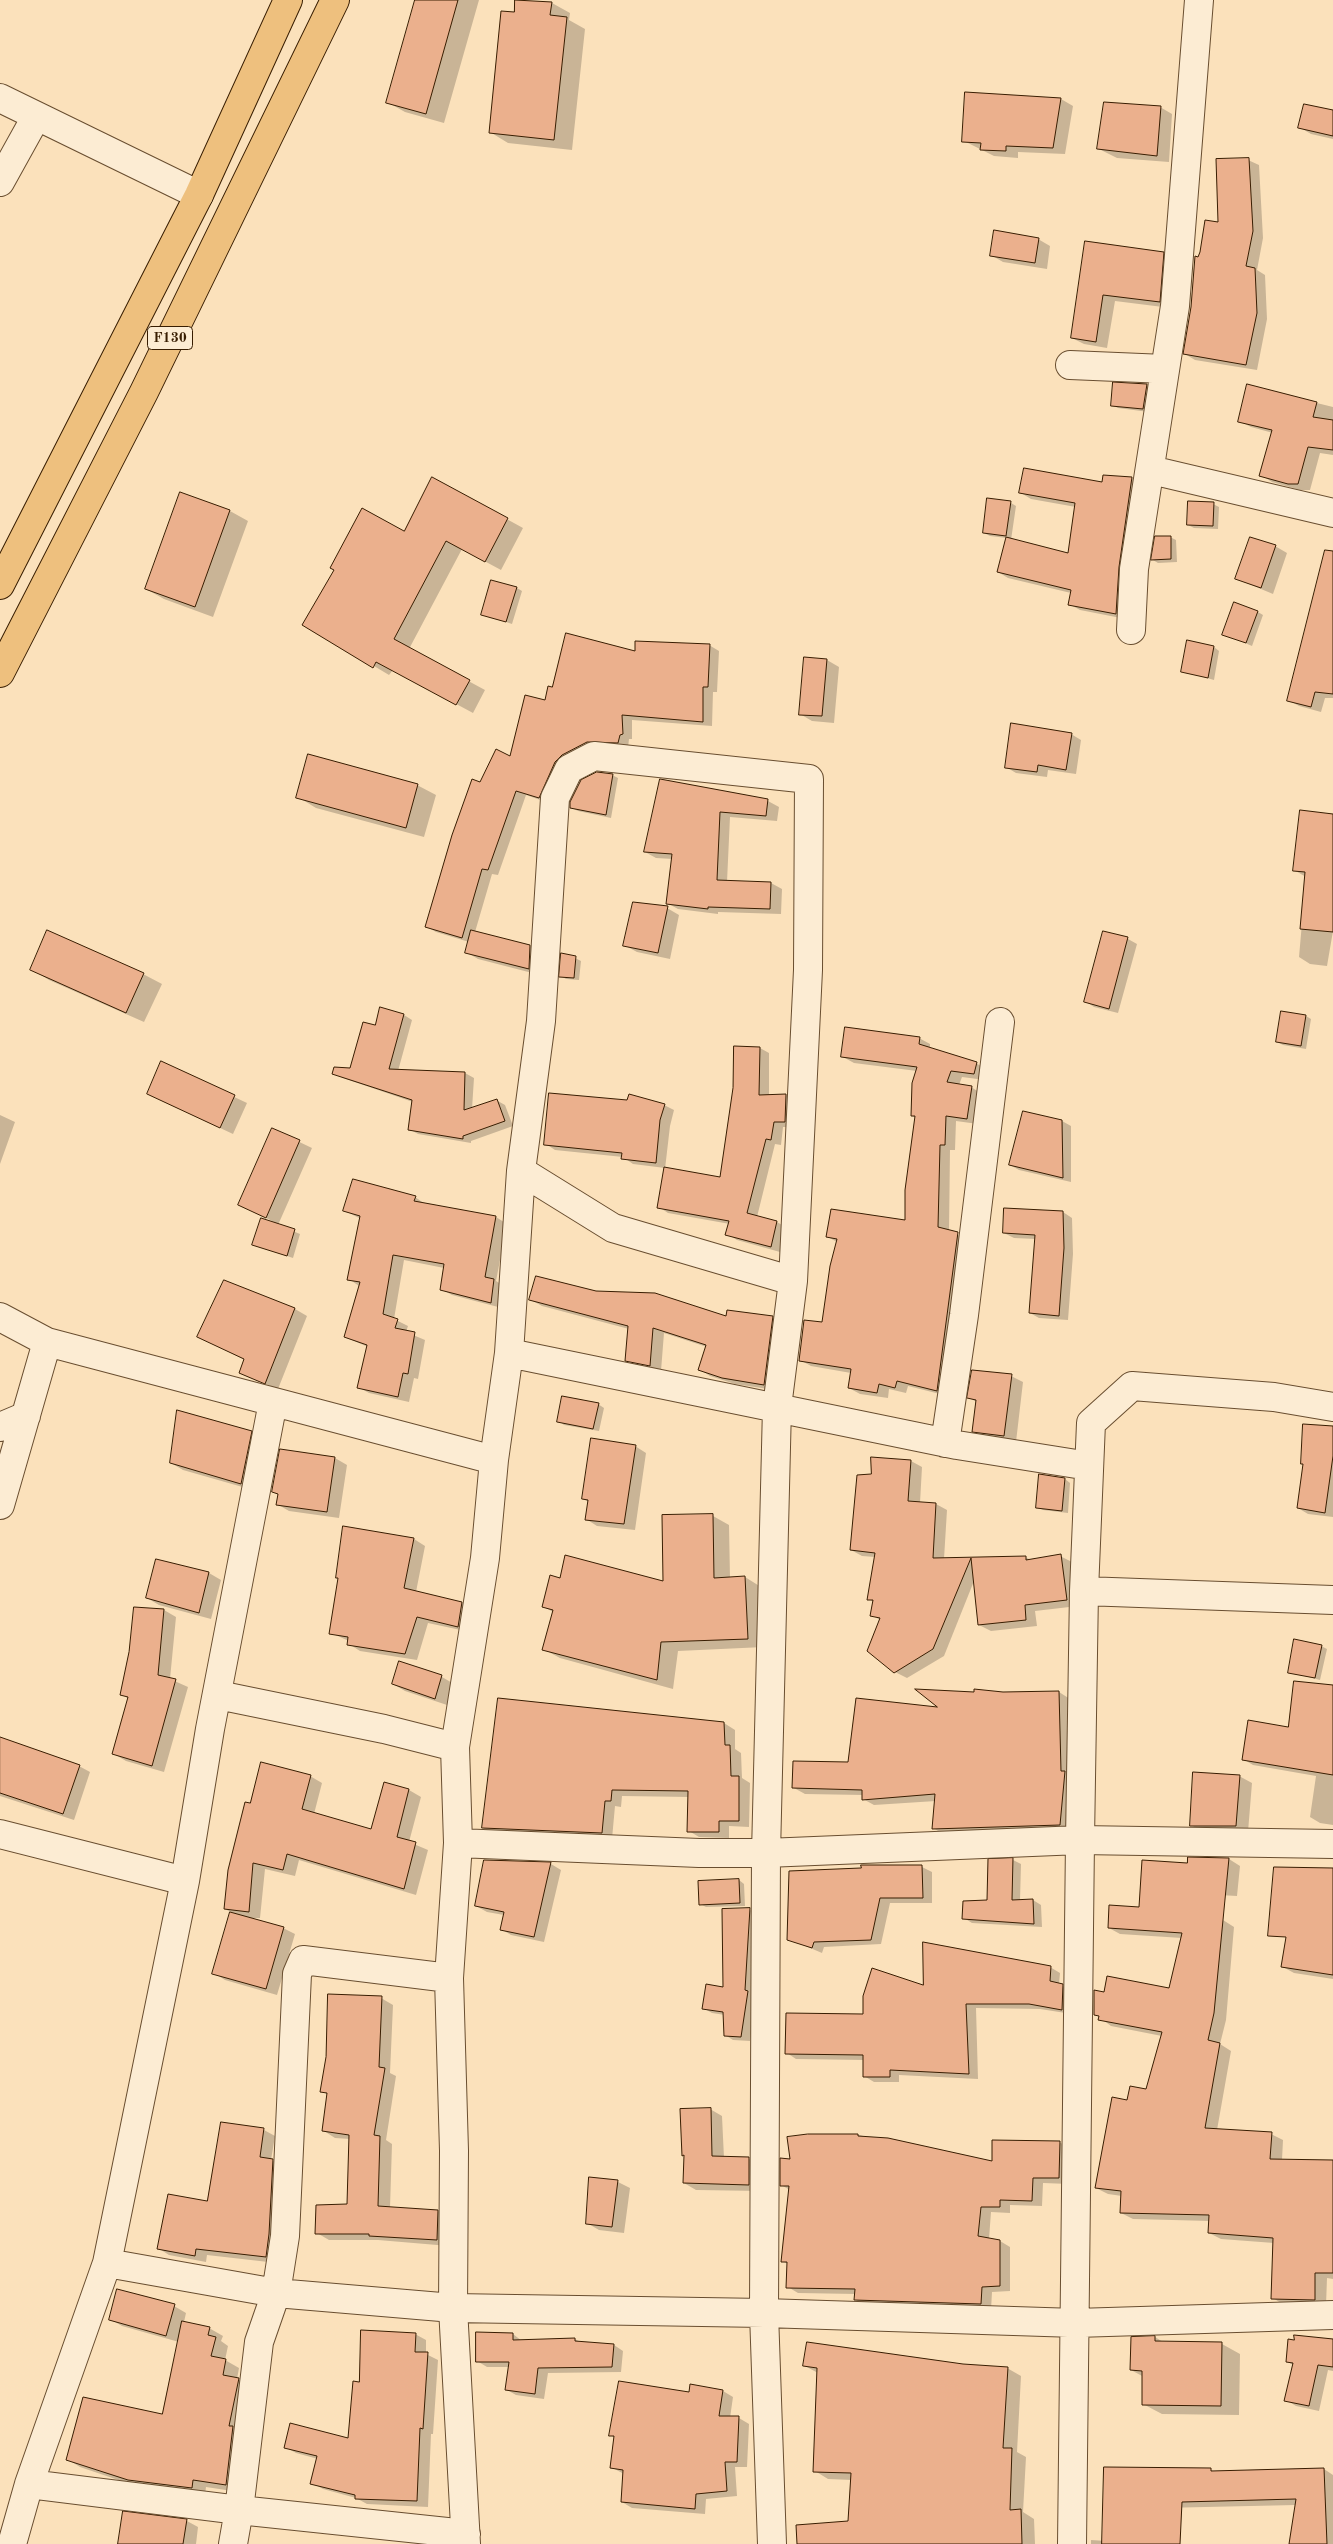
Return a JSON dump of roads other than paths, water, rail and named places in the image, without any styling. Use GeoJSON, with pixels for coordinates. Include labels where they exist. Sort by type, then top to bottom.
{"type":"FeatureCollection","features":[{"type":"Feature","properties":{"kind":"main road","name":"F130"},"geometry":{"type":"LineString","coordinates":[[0,585],[199,196],[288,0]]}},
{"type":"Feature","properties":{"kind":"main road","name":"F130"},"geometry":{"type":"LineString","coordinates":[[0,673],[144,392],[335,0]]}},
{"type":"Feature","properties":{"kind":"street"},"geometry":{"type":"LineString","coordinates":[[1130,630],[1134,569],[1151,470],[1175,306],[1199,0]]}},
{"type":"Feature","properties":{"kind":"street"},"geometry":{"type":"LineString","coordinates":[[0,98],[199,196]]}},
{"type":"Feature","properties":{"kind":"street"},"geometry":{"type":"LineString","coordinates":[[0,182],[36,117]]}},
{"type":"Feature","properties":{"kind":"street"},"geometry":{"type":"LineString","coordinates":[[1070,365],[1165,369]]}},
{"type":"Feature","properties":{"kind":"street"},"geometry":{"type":"LineString","coordinates":[[1151,470],[1333,513]]}},
{"type":"Feature","properties":{"kind":"street"},"geometry":{"type":"LineString","coordinates":[[29,2484],[466,2539],[453,2308],[454,2151],[449,1978],[458,1843],[455,1747],[485,1558],[494,1460],[509,1353],[522,1171],[541,1020],[555,798],[569,769],[594,756],[809,779],[808,970],[794,1281],[777,1407],[766,1853],[764,2313],[772,2544]]}},
{"type":"Feature","properties":{"kind":"street"},"geometry":{"type":"LineString","coordinates":[[945,1443],[964,1315],[1000,1022]]}},
{"type":"Feature","properties":{"kind":"street"},"geometry":{"type":"LineString","coordinates":[[522,1171],[613,1228],[794,1281]]}},
{"type":"Feature","properties":{"kind":"street"},"geometry":{"type":"LineString","coordinates":[[0,1317],[47,1342],[494,1460]]}},
{"type":"Feature","properties":{"kind":"street"},"geometry":{"type":"LineString","coordinates":[[0,1505],[47,1342]]}},
{"type":"Feature","properties":{"kind":"street"},"geometry":{"type":"LineString","coordinates":[[509,1353],[945,1443],[1089,1466]]}},
{"type":"Feature","properties":{"kind":"street"},"geometry":{"type":"LineString","coordinates":[[1072,2544],[1084,1591],[1091,1423],[1132,1386],[1274,1397],[1333,1407]]}},
{"type":"Feature","properties":{"kind":"street"},"geometry":{"type":"LineString","coordinates":[[12,2544],[29,2484],[107,2263],[185,1881],[272,1402]]}},
{"type":"Feature","properties":{"kind":"street"},"geometry":{"type":"LineString","coordinates":[[0,1427],[26,1416]]}},
{"type":"Feature","properties":{"kind":"street"},"geometry":{"type":"LineString","coordinates":[[1084,1591],[1333,1600]]}},
{"type":"Feature","properties":{"kind":"street"},"geometry":{"type":"LineString","coordinates":[[218,1695],[384,1729],[455,1747]]}},
{"type":"Feature","properties":{"kind":"street"},"geometry":{"type":"LineString","coordinates":[[0,1834],[185,1881]]}},
{"type":"Feature","properties":{"kind":"street"},"geometry":{"type":"LineString","coordinates":[[458,1843],[699,1853],[766,1853],[1080,1840],[1333,1844]]}},
{"type":"Feature","properties":{"kind":"street"},"geometry":{"type":"LineString","coordinates":[[233,2544],[239,2510],[259,2342],[276,2293],[286,2236],[297,1974],[303,1960],[449,1978]]}},
{"type":"Feature","properties":{"kind":"street"},"geometry":{"type":"LineString","coordinates":[[107,2263],[276,2293],[453,2308],[764,2313],[1076,2323],[1333,2315]]}}]}
